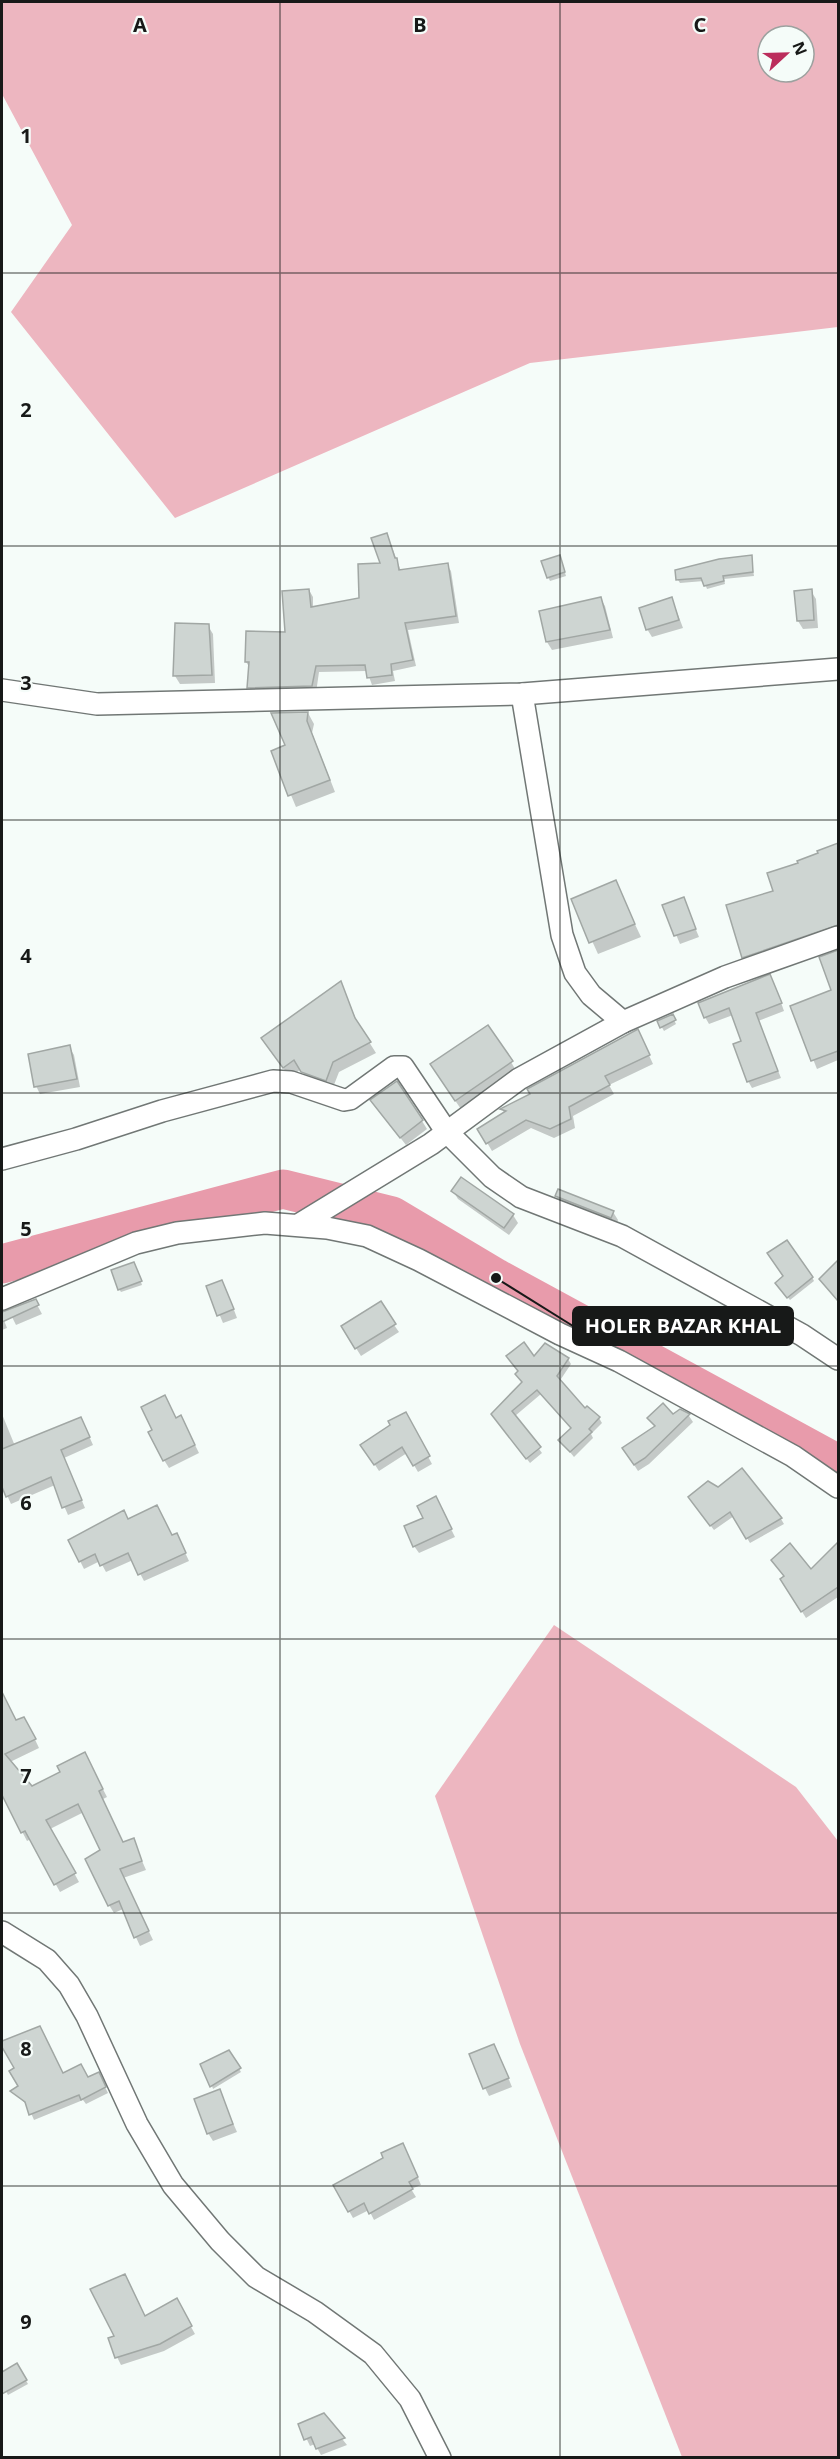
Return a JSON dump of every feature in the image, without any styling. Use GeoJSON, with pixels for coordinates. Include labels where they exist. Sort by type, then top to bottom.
{"type":"FeatureCollection","features":[{"type":"Feature","properties":{"kind":"street"},"geometry":{"type":"LineString","coordinates":[[2,690],[97,704],[522,694],[838,669]]}},
{"type":"Feature","properties":{"kind":"street"},"geometry":{"type":"LineString","coordinates":[[522,694],[562,935],[575,973],[591,995],[622,1022]]}},
{"type":"Feature","properties":{"kind":"street"},"geometry":{"type":"LineString","coordinates":[[306,1220],[396,1166],[519,1079],[622,1022],[726,977],[838,937]]}},
{"type":"Feature","properties":{"kind":"street"},"geometry":{"type":"LineString","coordinates":[[2,1159],[76,1139],[162,1111],[273,1081],[291,1082],[344,1100],[350,1099],[394,1067],[403,1067],[446,1131],[492,1178],[521,1197],[622,1236],[802,1335],[838,1359]]}},
{"type":"Feature","properties":{"kind":"street"},"geometry":{"type":"LineString","coordinates":[[2,1299],[136,1243],[177,1233],[234,1225],[306,1220],[367,1236],[419,1260],[560,1334],[619,1361],[793,1456],[838,1487]]}},
{"type":"Feature","properties":{"kind":"street"},"geometry":{"type":"LineString","coordinates":[[2,1932],[47,1960],[69,1985],[87,2016],[137,2124],[173,2185],[220,2241],[256,2277],[315,2312],[373,2354],[410,2399],[440,2457]]}},
{"type":"Feature","properties":{"kind":"shaded area"},"geometry":{"type":"Polygon","coordinates":[[[2,2],[838,2],[838,327],[530,363],[175,518],[11,312],[72,225],[2,94],[2,2]]]}},
{"type":"Feature","properties":{"kind":"shaded area"},"geometry":{"type":"Polygon","coordinates":[[[554,1625],[796,1787],[838,1841],[838,2457],[682,2457],[520,2044],[435,1796],[554,1625]]]}},
{"type":"Feature","properties":{"kind":"building"},"geometry":{"type":"Polygon","coordinates":[[[387,533],[399,570],[448,563],[456,616],[405,623],[413,660],[391,664],[392,675],[367,678],[365,665],[316,666],[312,686],[247,688],[249,662],[245,662],[246,631],[285,632],[282,591],[309,589],[311,607],[359,598],[358,564],[380,563],[371,538],[387,533]]]}},
{"type":"Feature","properties":{"kind":"building"},"geometry":{"type":"Polygon","coordinates":[[[560,555],[565,572],[547,578],[541,561],[560,555]]]}},
{"type":"Feature","properties":{"kind":"building"},"geometry":{"type":"Polygon","coordinates":[[[752,555],[753,572],[723,576],[724,581],[704,586],[701,578],[676,580],[675,570],[719,559],[752,555]]]}},
{"type":"Feature","properties":{"kind":"building"},"geometry":{"type":"Polygon","coordinates":[[[812,589],[814,620],[797,621],[794,591],[812,589]]]}},
{"type":"Feature","properties":{"kind":"building"},"geometry":{"type":"Polygon","coordinates":[[[601,597],[610,630],[546,642],[539,611],[601,597]]]}},
{"type":"Feature","properties":{"kind":"building"},"geometry":{"type":"Polygon","coordinates":[[[672,597],[679,620],[646,630],[639,608],[672,597]]]}},
{"type":"Feature","properties":{"kind":"building"},"geometry":{"type":"Polygon","coordinates":[[[175,623],[209,624],[212,675],[173,676],[175,623]]]}},
{"type":"Feature","properties":{"kind":"building"},"geometry":{"type":"Polygon","coordinates":[[[308,712],[307,721],[330,780],[288,796],[271,751],[285,745],[271,713],[308,712]]]}},
{"type":"Feature","properties":{"kind":"building"},"geometry":{"type":"Polygon","coordinates":[[[838,843],[838,925],[742,958],[726,905],[773,891],[767,873],[798,863],[797,861],[818,853],[817,851],[838,843]]]}},
{"type":"Feature","properties":{"kind":"building"},"geometry":{"type":"Polygon","coordinates":[[[616,880],[635,924],[589,943],[571,899],[616,880]]]}},
{"type":"Feature","properties":{"kind":"building"},"geometry":{"type":"Polygon","coordinates":[[[684,897],[696,929],[674,936],[662,905],[684,897]]]}},
{"type":"Feature","properties":{"kind":"building"},"geometry":{"type":"Polygon","coordinates":[[[838,950],[838,1051],[811,1061],[790,1006],[831,990],[819,957],[838,950]]]}},
{"type":"Feature","properties":{"kind":"building"},"geometry":{"type":"Polygon","coordinates":[[[770,974],[782,1003],[756,1013],[778,1071],[747,1082],[733,1044],[741,1041],[729,1008],[704,1018],[698,1003],[770,974]]]}},
{"type":"Feature","properties":{"kind":"building"},"geometry":{"type":"Polygon","coordinates":[[[341,981],[355,1018],[371,1042],[333,1062],[326,1081],[301,1072],[294,1060],[283,1068],[261,1038],[341,981]]]}},
{"type":"Feature","properties":{"kind":"building"},"geometry":{"type":"Polygon","coordinates":[[[673,1014],[676,1020],[660,1028],[657,1021],[673,1014]]]}},
{"type":"Feature","properties":{"kind":"building"},"geometry":{"type":"Polygon","coordinates":[[[488,1025],[513,1061],[455,1101],[430,1064],[488,1025]]]}},
{"type":"Feature","properties":{"kind":"building"},"geometry":{"type":"Polygon","coordinates":[[[638,1029],[650,1055],[605,1076],[610,1085],[569,1107],[571,1119],[550,1129],[526,1120],[486,1144],[477,1129],[506,1111],[500,1109],[530,1094],[527,1089],[638,1029]]]}},
{"type":"Feature","properties":{"kind":"building"},"geometry":{"type":"Polygon","coordinates":[[[70,1045],[77,1079],[34,1087],[28,1054],[70,1045]]]}},
{"type":"Feature","properties":{"kind":"building"},"geometry":{"type":"Polygon","coordinates":[[[397,1081],[423,1120],[400,1138],[370,1100],[397,1081]]]}},
{"type":"Feature","properties":{"kind":"building"},"geometry":{"type":"Polygon","coordinates":[[[461,1177],[514,1214],[504,1228],[451,1191],[461,1177]]]}},
{"type":"Feature","properties":{"kind":"building"},"geometry":{"type":"Polygon","coordinates":[[[558,1189],[614,1211],[611,1218],[555,1196],[558,1189]]]}},
{"type":"Feature","properties":{"kind":"building"},"geometry":{"type":"Polygon","coordinates":[[[787,1240],[813,1277],[787,1298],[775,1283],[783,1276],[767,1253],[787,1240]]]}},
{"type":"Feature","properties":{"kind":"building"},"geometry":{"type":"Polygon","coordinates":[[[838,1260],[838,1301],[819,1279],[838,1260]]]}},
{"type":"Feature","properties":{"kind":"building"},"geometry":{"type":"Polygon","coordinates":[[[134,1262],[142,1281],[118,1290],[111,1270],[134,1262]]]}},
{"type":"Feature","properties":{"kind":"building"},"geometry":{"type":"Polygon","coordinates":[[[222,1280],[234,1309],[217,1316],[206,1286],[222,1280]]]}},
{"type":"Feature","properties":{"kind":"building"},"geometry":{"type":"Polygon","coordinates":[[[36,1299],[39,1305],[2,1322],[2,1312],[36,1299]]]}},
{"type":"Feature","properties":{"kind":"building"},"geometry":{"type":"Polygon","coordinates":[[[381,1301],[396,1324],[355,1349],[341,1326],[381,1301]]]}},
{"type":"Feature","properties":{"kind":"building"},"geometry":{"type":"Polygon","coordinates":[[[524,1342],[534,1356],[545,1343],[569,1358],[557,1376],[585,1408],[587,1406],[600,1417],[589,1429],[592,1432],[570,1452],[558,1440],[571,1428],[537,1390],[512,1411],[541,1447],[526,1459],[491,1414],[522,1382],[515,1374],[518,1371],[506,1356],[524,1342]]]}},
{"type":"Feature","properties":{"kind":"building"},"geometry":{"type":"Polygon","coordinates":[[[165,1395],[176,1418],[181,1415],[195,1445],[163,1461],[148,1432],[152,1430],[141,1407],[165,1395]]]}},
{"type":"Feature","properties":{"kind":"building"},"geometry":{"type":"Polygon","coordinates":[[[663,1403],[673,1414],[680,1409],[690,1414],[645,1458],[634,1465],[622,1448],[655,1426],[647,1418],[663,1403]]]}},
{"type":"Feature","properties":{"kind":"building"},"geometry":{"type":"Polygon","coordinates":[[[406,1412],[430,1456],[413,1466],[402,1447],[374,1465],[360,1445],[390,1425],[388,1421],[406,1412]]]}},
{"type":"Feature","properties":{"kind":"building"},"geometry":{"type":"Polygon","coordinates":[[[81,1417],[90,1437],[61,1450],[82,1500],[62,1508],[51,1477],[6,1497],[2,1487],[2,1449],[81,1417]]]}},
{"type":"Feature","properties":{"kind":"building"},"geometry":{"type":"Polygon","coordinates":[[[742,1468],[782,1518],[746,1539],[730,1512],[710,1526],[688,1497],[708,1481],[718,1487],[742,1468]]]}},
{"type":"Feature","properties":{"kind":"building"},"geometry":{"type":"Polygon","coordinates":[[[436,1496],[452,1529],[413,1547],[404,1526],[423,1518],[417,1506],[436,1496]]]}},
{"type":"Feature","properties":{"kind":"building"},"geometry":{"type":"Polygon","coordinates":[[[157,1505],[172,1535],[177,1533],[186,1553],[138,1575],[128,1553],[100,1566],[95,1554],[79,1562],[68,1540],[124,1510],[128,1519],[157,1505]]]}},
{"type":"Feature","properties":{"kind":"building"},"geometry":{"type":"Polygon","coordinates":[[[838,1542],[838,1587],[801,1612],[780,1579],[784,1576],[771,1560],[790,1543],[811,1569],[838,1542]]]}},
{"type":"Feature","properties":{"kind":"building"},"geometry":{"type":"Polygon","coordinates":[[[2,1692],[16,1720],[24,1717],[36,1739],[5,1754],[32,1786],[60,1772],[57,1766],[85,1752],[103,1789],[99,1791],[123,1842],[134,1838],[142,1861],[120,1869],[149,1931],[134,1938],[119,1901],[108,1906],[85,1859],[100,1850],[78,1804],[46,1820],[76,1873],[54,1885],[25,1831],[21,1833],[2,1795],[2,1692]]]}},
{"type":"Feature","properties":{"kind":"building"},"geometry":{"type":"Polygon","coordinates":[[[40,2026],[63,2073],[81,2064],[88,2077],[99,2072],[106,2087],[81,2100],[79,2095],[29,2115],[25,2102],[10,2091],[18,2086],[9,2071],[14,2068],[2,2047],[2,2041],[40,2026]]]}},
{"type":"Feature","properties":{"kind":"building"},"geometry":{"type":"Polygon","coordinates":[[[494,2044],[509,2078],[483,2089],[469,2054],[494,2044]]]}},
{"type":"Feature","properties":{"kind":"building"},"geometry":{"type":"Polygon","coordinates":[[[229,2050],[241,2068],[210,2087],[200,2064],[229,2050]]]}},
{"type":"Feature","properties":{"kind":"building"},"geometry":{"type":"Polygon","coordinates":[[[220,2089],[233,2124],[207,2134],[194,2099],[220,2089]]]}},
{"type":"Feature","properties":{"kind":"building"},"geometry":{"type":"Polygon","coordinates":[[[403,2143],[418,2177],[409,2182],[413,2189],[369,2214],[364,2203],[348,2212],[333,2185],[383,2158],[381,2153],[403,2143]]]}},
{"type":"Feature","properties":{"kind":"building"},"geometry":{"type":"Polygon","coordinates":[[[125,2274],[145,2316],[177,2298],[192,2326],[160,2344],[115,2358],[108,2338],[114,2336],[90,2289],[125,2274]]]}},
{"type":"Feature","properties":{"kind":"building"},"geometry":{"type":"Polygon","coordinates":[[[17,2363],[27,2380],[2,2394],[2,2372],[17,2363]]]}},
{"type":"Feature","properties":{"kind":"building"},"geometry":{"type":"Polygon","coordinates":[[[324,2413],[345,2438],[316,2449],[311,2437],[304,2440],[298,2424],[324,2413]]]}},
{"type":"Feature","properties":{"kind":"waterway"},"geometry":{"type":"LineString","coordinates":[[2,1264],[283,1189],[392,1216],[496,1278],[838,1464]]}},
{"type":"Feature","properties":{"kind":"place","name":"HOLER BAZAR KHAL"},"geometry":{"type":"Point","coordinates":[496,1278]}}]}
